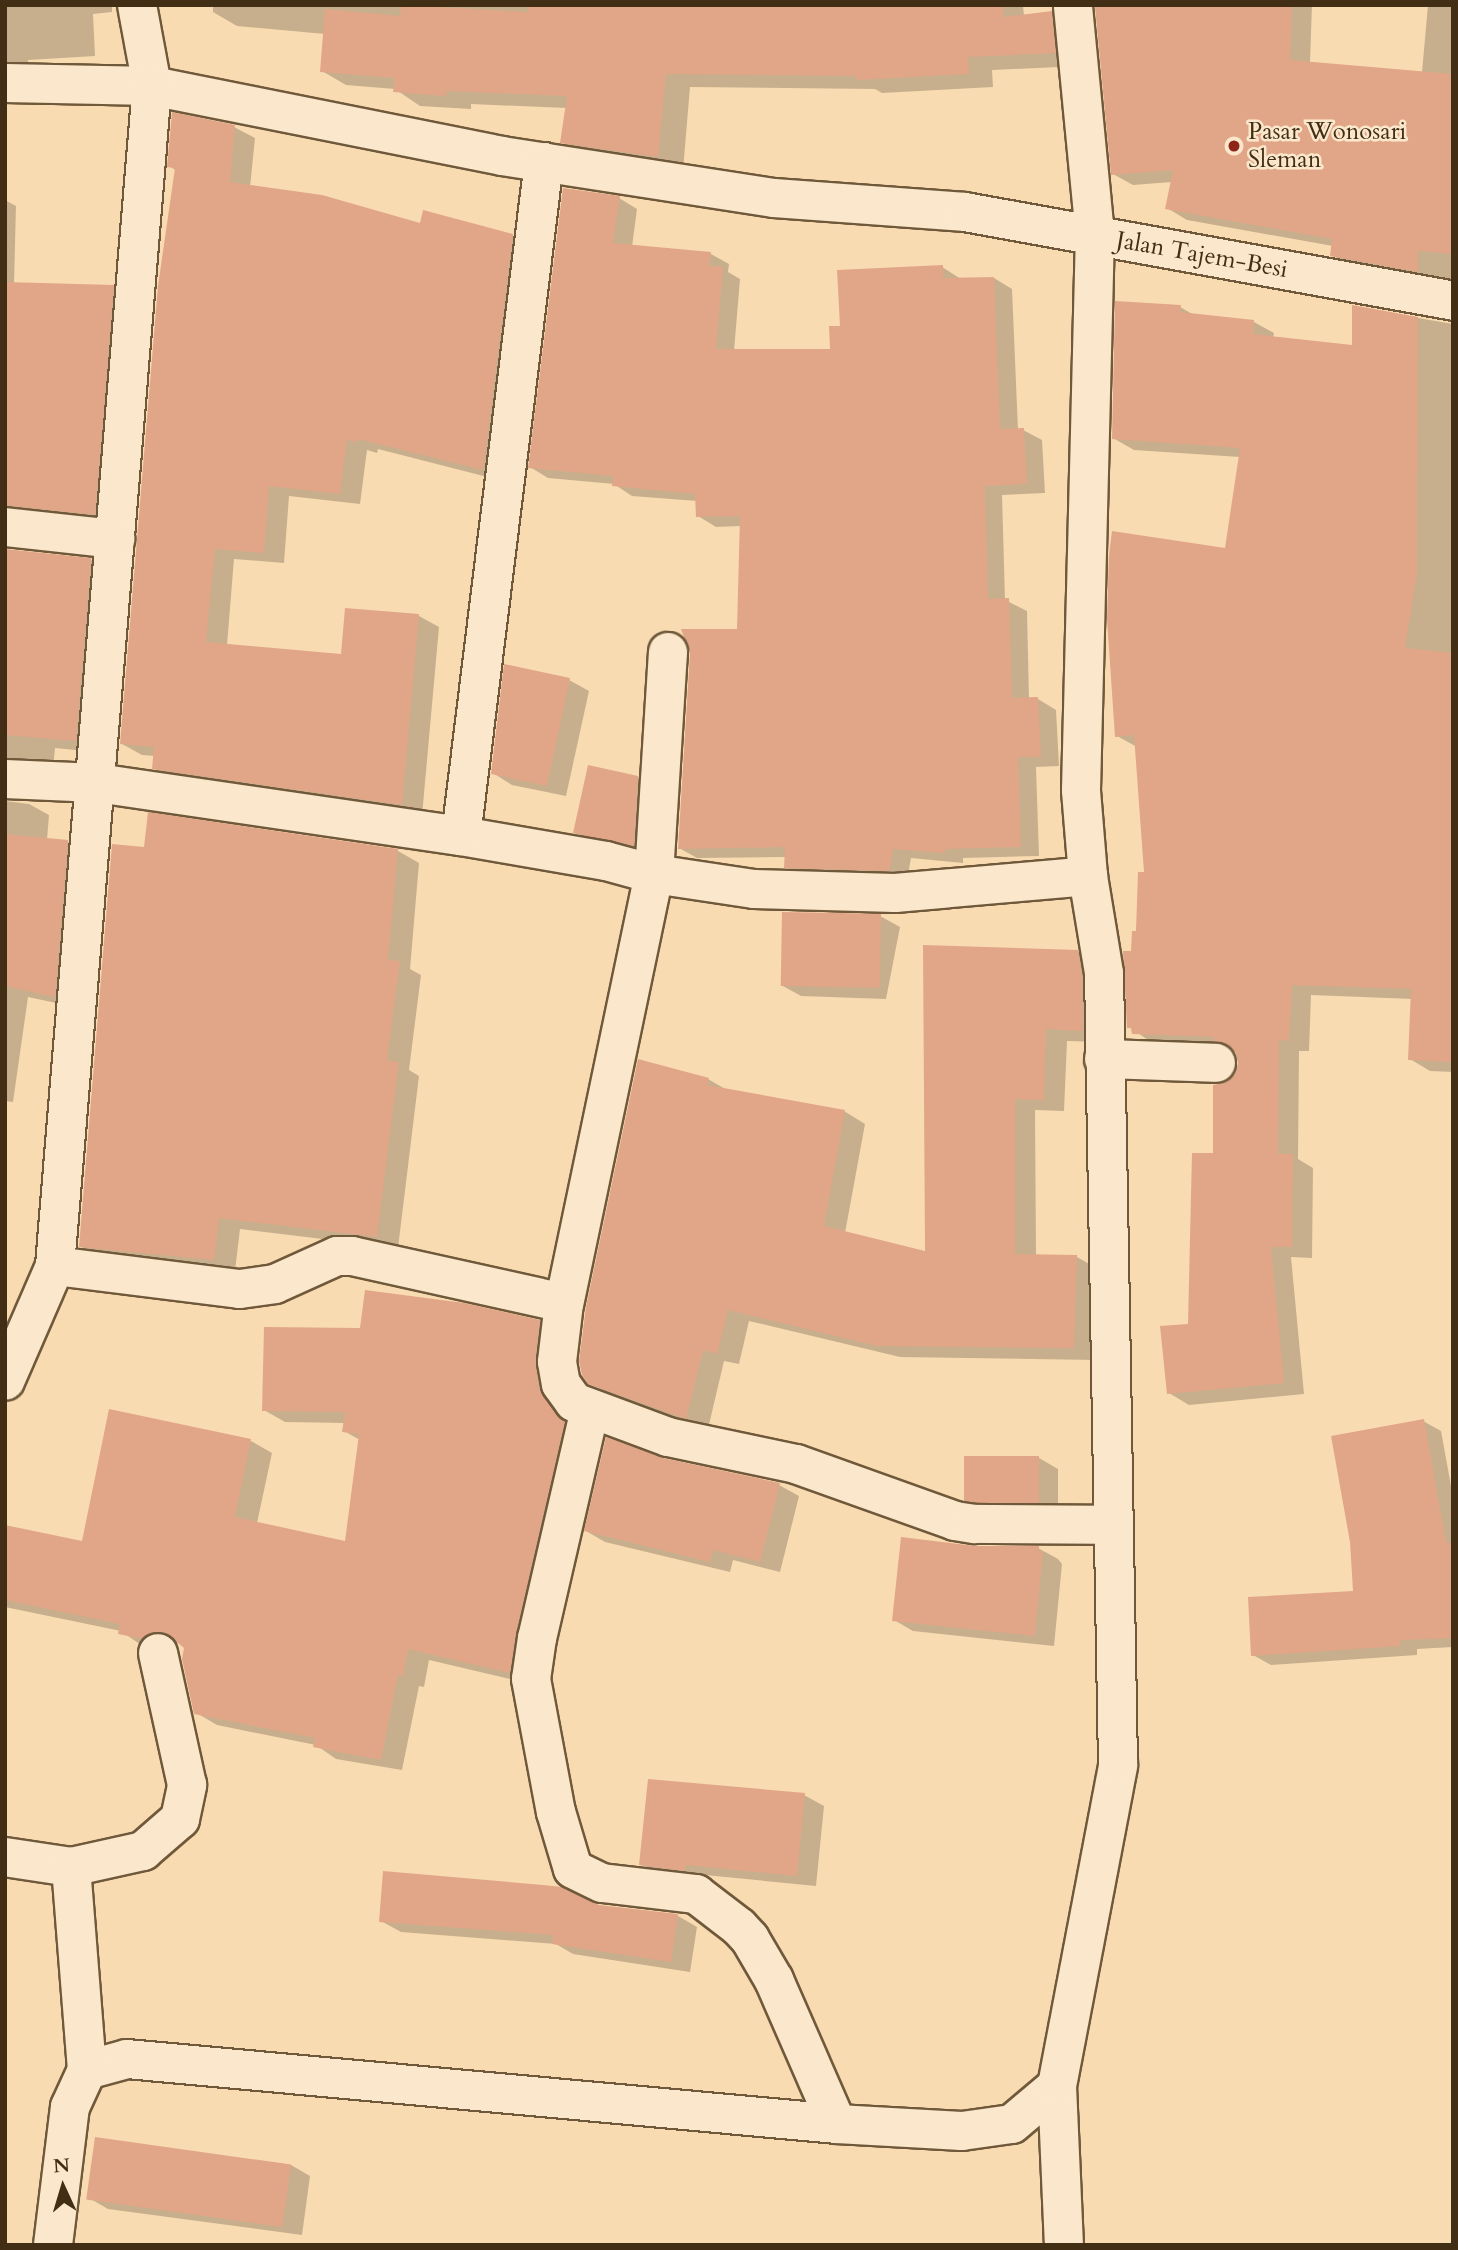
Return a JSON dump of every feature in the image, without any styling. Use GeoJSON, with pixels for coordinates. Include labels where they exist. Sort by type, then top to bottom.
{"type":"FeatureCollection","features":[{"type":"Feature","properties":{"kind":"street"},"geometry":{"type":"LineString","coordinates":[[5,1381],[55,1266],[97,783],[152,86],[137,5]]}},
{"type":"Feature","properties":{"kind":"street","name":"Jalan Tajem-Besi"},"geometry":{"type":"LineString","coordinates":[[1073,5],[1096,235],[1453,301]]}},
{"type":"Feature","properties":{"kind":"street"},"geometry":{"type":"LineString","coordinates":[[5,83],[152,86],[544,162],[774,198],[965,212],[1096,235],[1081,790],[1088,876],[1104,973],[1118,1765],[1057,2086],[1064,2245]]}},
{"type":"Feature","properties":{"kind":"street"},"geometry":{"type":"LineString","coordinates":[[461,836],[544,162]]}},
{"type":"Feature","properties":{"kind":"street"},"geometry":{"type":"LineString","coordinates":[[5,527],[115,539]]}},
{"type":"Feature","properties":{"kind":"street"},"geometry":{"type":"LineString","coordinates":[[668,652],[654,874],[564,1303],[558,1362],[561,1384],[575,1402],[668,1437],[796,1464],[955,1521],[975,1524],[1114,1525]]}},
{"type":"Feature","properties":{"kind":"street"},"geometry":{"type":"LineString","coordinates":[[5,779],[97,783],[461,836],[606,861],[654,874],[754,889],[895,893],[1088,876]]}},
{"type":"Feature","properties":{"kind":"street"},"geometry":{"type":"LineString","coordinates":[[1104,1059],[1216,1063]]}},
{"type":"Feature","properties":{"kind":"street"},"geometry":{"type":"LineString","coordinates":[[55,1266],[240,1289],[275,1284],[337,1256],[352,1256],[564,1303]]}},
{"type":"Feature","properties":{"kind":"street"},"geometry":{"type":"LineString","coordinates":[[590,1409],[537,1638],[531,1679],[556,1812],[573,1869],[603,1883],[696,1894],[739,1927],[750,1939],[774,1980],[836,2124]]}},
{"type":"Feature","properties":{"kind":"street"},"geometry":{"type":"LineString","coordinates":[[5,1857],[71,1867],[143,1851],[180,1819],[187,1786],[158,1653]]}},
{"type":"Feature","properties":{"kind":"street"},"geometry":{"type":"LineString","coordinates":[[53,2245],[70,2107],[87,2070],[71,1867]]}},
{"type":"Feature","properties":{"kind":"street"},"geometry":{"type":"LineString","coordinates":[[87,2070],[127,2060],[836,2124],[962,2131],[1012,2124],[1057,2086]]}},
{"type":"Feature","properties":{"kind":"building"},"geometry":{"type":"Polygon","coordinates":[[[401,5],[528,12],[528,5],[1003,5],[1003,17],[1052,11],[1056,53],[968,57],[969,74],[856,80],[856,76],[666,74],[658,157],[560,143],[567,96],[447,91],[446,96],[393,92],[395,78],[320,72],[325,9],[400,16],[401,5]]]}},
{"type":"Feature","properties":{"kind":"building"},"geometry":{"type":"Polygon","coordinates":[[[1292,5],[1290,60],[1453,74],[1453,254],[1418,251],[1418,272],[1330,256],[1332,239],[1165,209],[1173,170],[1111,175],[1095,7],[1292,5]]]}},
{"type":"Feature","properties":{"kind":"building"},"geometry":{"type":"Polygon","coordinates":[[[172,112],[235,125],[230,182],[322,195],[420,223],[423,210],[513,234],[483,470],[358,439],[357,442],[347,440],[340,494],[269,486],[264,553],[215,549],[206,642],[341,654],[345,608],[419,614],[402,805],[152,769],[154,747],[120,744],[158,286],[175,168],[167,167],[172,112]]]}},
{"type":"Feature","properties":{"kind":"building"},"geometry":{"type":"Polygon","coordinates":[[[563,188],[620,196],[613,243],[711,252],[709,266],[723,267],[716,349],[830,349],[829,326],[840,326],[837,270],[943,265],[943,278],[994,277],[1000,429],[1024,428],[1027,484],[985,486],[988,599],[1009,598],[1012,698],[1038,697],[1041,757],[1018,757],[1021,847],[945,849],[945,853],[893,849],[889,871],[784,868],[785,847],[678,849],[690,653],[681,629],[737,629],[740,516],[696,517],[695,494],[612,486],[613,476],[528,468],[563,188]]]}},
{"type":"Feature","properties":{"kind":"building"},"geometry":{"type":"Polygon","coordinates":[[[5,282],[114,285],[95,515],[5,505],[5,282]]]}},
{"type":"Feature","properties":{"kind":"building"},"geometry":{"type":"Polygon","coordinates":[[[1115,301],[1181,305],[1180,312],[1254,320],[1253,334],[1352,345],[1352,305],[1418,317],[1417,573],[1405,648],[1453,653],[1453,1062],[1408,1060],[1411,989],[1292,985],[1289,1041],[1279,1040],[1278,1154],[1293,1154],[1292,1247],[1271,1247],[1284,1383],[1167,1394],[1160,1326],[1188,1324],[1192,1153],[1213,1153],[1213,1085],[1227,1082],[1235,1074],[1238,1063],[1236,1053],[1228,1045],[1214,1041],[1214,1037],[1132,1034],[1131,1028],[1127,1028],[1123,951],[1131,951],[1132,931],[1136,931],[1138,872],[1144,872],[1134,735],[1115,737],[1107,619],[1109,555],[1112,531],[1225,548],[1240,448],[1112,439],[1115,301]]]}},
{"type":"Feature","properties":{"kind":"building"},"geometry":{"type":"Polygon","coordinates":[[[5,549],[91,558],[76,741],[5,735],[5,549]]]}},
{"type":"Feature","properties":{"kind":"building"},"geometry":{"type":"Polygon","coordinates":[[[504,664],[570,678],[547,786],[491,774],[504,664]]]}},
{"type":"Feature","properties":{"kind":"building"},"geometry":{"type":"Polygon","coordinates":[[[588,765],[638,776],[634,846],[573,833],[588,765]]]}},
{"type":"Feature","properties":{"kind":"building"},"geometry":{"type":"Polygon","coordinates":[[[148,812],[398,849],[388,960],[400,961],[387,1061],[399,1062],[377,1237],[219,1218],[214,1260],[79,1247],[112,844],[144,847],[148,812]]]}},
{"type":"Feature","properties":{"kind":"building"},"geometry":{"type":"Polygon","coordinates":[[[5,834],[68,840],[55,997],[5,986],[5,834]]]}},
{"type":"Feature","properties":{"kind":"building"},"geometry":{"type":"Polygon","coordinates":[[[782,912],[881,914],[880,988],[781,986],[782,912]]]}},
{"type":"Feature","properties":{"kind":"building"},"geometry":{"type":"Polygon","coordinates":[[[923,945],[1078,950],[1082,975],[1083,1031],[1046,1029],[1044,1100],[1015,1099],[1015,1254],[1077,1255],[1074,1348],[877,1346],[728,1310],[717,1354],[703,1350],[686,1419],[588,1384],[582,1375],[579,1361],[586,1307],[638,1059],[709,1078],[707,1085],[845,1110],[824,1226],[925,1251],[923,945]]]}},
{"type":"Feature","properties":{"kind":"building"},"geometry":{"type":"Polygon","coordinates":[[[365,1290],[464,1303],[540,1320],[535,1360],[539,1388],[556,1415],[565,1421],[516,1633],[510,1673],[408,1649],[403,1676],[398,1675],[381,1760],[313,1747],[315,1738],[194,1714],[182,1659],[184,1648],[165,1632],[153,1632],[142,1639],[118,1634],[120,1624],[5,1600],[5,1525],[82,1541],[109,1409],[251,1439],[235,1517],[345,1541],[359,1434],[342,1432],[345,1412],[262,1411],[264,1327],[360,1328],[365,1290]]]}},
{"type":"Feature","properties":{"kind":"building"},"geometry":{"type":"Polygon","coordinates":[[[1424,1419],[1446,1543],[1453,1542],[1453,1638],[1400,1640],[1400,1646],[1251,1656],[1248,1597],[1353,1591],[1350,1542],[1331,1436],[1424,1419]]]}},
{"type":"Feature","properties":{"kind":"building"},"geometry":{"type":"Polygon","coordinates":[[[606,1437],[663,1458],[780,1483],[760,1562],[713,1550],[710,1562],[584,1531],[606,1437]]]}},
{"type":"Feature","properties":{"kind":"building"},"geometry":{"type":"Polygon","coordinates":[[[964,1456],[1039,1456],[1039,1503],[964,1503],[964,1456]]]}},
{"type":"Feature","properties":{"kind":"building"},"geometry":{"type":"Polygon","coordinates":[[[901,1537],[975,1546],[1039,1546],[1039,1551],[1043,1551],[1035,1636],[892,1621],[901,1537]]]}},
{"type":"Feature","properties":{"kind":"building"},"geometry":{"type":"Polygon","coordinates":[[[648,1779],[805,1793],[797,1876],[685,1865],[685,1871],[639,1865],[648,1779]]]}},
{"type":"Feature","properties":{"kind":"building"},"geometry":{"type":"Polygon","coordinates":[[[383,1871],[562,1887],[599,1905],[678,1914],[671,1962],[552,1944],[553,1935],[379,1922],[383,1871]]]}},
{"type":"Feature","properties":{"kind":"building"},"geometry":{"type":"Polygon","coordinates":[[[95,2137],[291,2165],[282,2227],[86,2199],[95,2137]]]}},
{"type":"Feature","properties":{"kind":"place","name":"Pasar Wonosari Sleman"},"geometry":{"type":"Point","coordinates":[1234,146]}}]}
